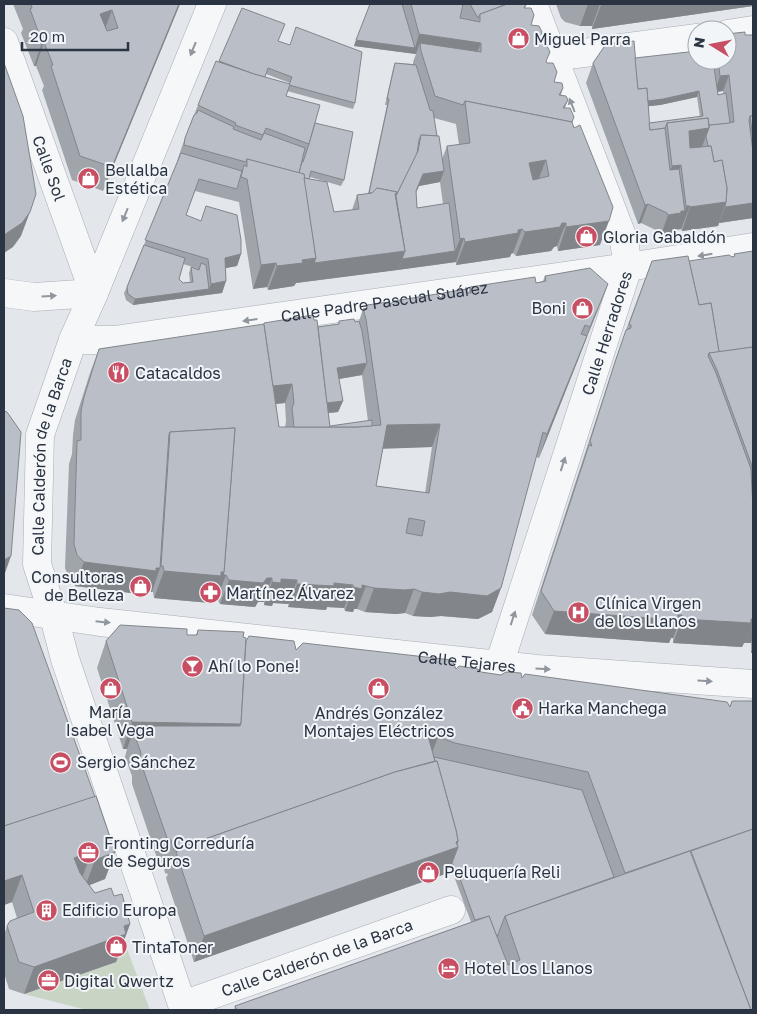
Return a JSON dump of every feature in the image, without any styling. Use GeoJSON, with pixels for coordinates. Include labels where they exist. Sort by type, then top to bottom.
{"type":"FeatureCollection","features":[{"type":"Feature","properties":{"kind":"street","name":"Calle Calderón de la Barca"},"geometry":{"type":"LineString","coordinates":[[212,4],[73,340],[40,436],[37,564],[65,659],[183,1008],[451,910]]}},
{"type":"Feature","properties":{"kind":"street","name":"Calle Herradores"},"geometry":{"type":"LineString","coordinates":[[499,665],[628,267],[624,241],[533,4]]}},
{"type":"Feature","properties":{"kind":"street"},"geometry":{"type":"LineString","coordinates":[[737,32],[753,30]]}},
{"type":"Feature","properties":{"kind":"street"},"geometry":{"type":"LineString","coordinates":[[553,57],[687,39]]}},
{"type":"Feature","properties":{"kind":"street","name":"Calle Sol"},"geometry":{"type":"LineString","coordinates":[[4,42],[94,293]]}},
{"type":"Feature","properties":{"kind":"street","name":"Calle Padre Pascual Suárez"},"geometry":{"type":"LineString","coordinates":[[73,340],[114,340],[753,248]]}},
{"type":"Feature","properties":{"kind":"street"},"geometry":{"type":"LineString","coordinates":[[4,293],[34,297],[94,293]]}},
{"type":"Feature","properties":{"kind":"street"},"geometry":{"type":"LineString","coordinates":[[12,429],[40,436]]}},
{"type":"Feature","properties":{"kind":"street","name":"Calle Tejares"},"geometry":{"type":"LineString","coordinates":[[4,608],[54,617],[499,665],[753,684]]}},
{"type":"Feature","properties":{"kind":"green space"},"geometry":{"type":"Polygon","coordinates":[[[127,949],[150,1010],[87,1010],[24,994],[116,962],[114,953],[127,949]]]}},
{"type":"Feature","properties":{"kind":"building"},"geometry":{"type":"Polygon","coordinates":[[[31,4],[179,4],[112,167],[80,156],[51,66],[53,65],[44,42],[42,42],[30,9],[32,8],[31,4]],[[112,10],[100,14],[107,31],[118,28],[112,10]]]}},
{"type":"Feature","properties":{"kind":"building"},"geometry":{"type":"Polygon","coordinates":[[[370,4],[402,4],[415,48],[356,40],[370,4]]]}},
{"type":"Feature","properties":{"kind":"building"},"geometry":{"type":"Polygon","coordinates":[[[411,4],[463,4],[460,18],[480,22],[480,14],[507,4],[526,4],[524,8],[531,8],[534,15],[531,25],[539,26],[542,32],[539,40],[541,40],[541,43],[546,44],[550,52],[546,61],[547,63],[553,63],[557,72],[554,82],[562,83],[563,88],[559,95],[566,96],[568,100],[563,108],[570,108],[574,117],[572,122],[465,101],[463,105],[435,96],[420,43],[481,52],[481,43],[419,34],[411,4]]]}},
{"type":"Feature","properties":{"kind":"building"},"geometry":{"type":"Polygon","coordinates":[[[470,4],[507,4],[480,14],[478,18],[470,4]]]}},
{"type":"Feature","properties":{"kind":"building"},"geometry":{"type":"Polygon","coordinates":[[[242,8],[285,24],[278,41],[290,45],[296,27],[362,52],[355,103],[289,85],[292,77],[268,68],[265,77],[219,61],[242,8]]]}},
{"type":"Feature","properties":{"kind":"building"},"geometry":{"type":"Polygon","coordinates":[[[745,32],[745,35],[753,35],[753,116],[750,116],[749,120],[753,152],[753,203],[725,207],[727,188],[722,160],[714,162],[711,146],[708,146],[706,136],[709,125],[734,122],[729,75],[720,76],[719,70],[737,70],[737,33],[745,32]]]}},
{"type":"Feature","properties":{"kind":"building"},"geometry":{"type":"Polygon","coordinates":[[[634,41],[638,89],[647,88],[650,130],[665,128],[670,170],[679,169],[685,211],[681,211],[681,213],[668,215],[648,204],[645,205],[593,63],[606,44],[634,41]]]}},
{"type":"Feature","properties":{"kind":"building"},"geometry":{"type":"Polygon","coordinates":[[[687,52],[687,70],[714,70],[718,95],[726,93],[730,123],[709,125],[708,118],[667,123],[665,128],[650,130],[649,123],[703,116],[699,91],[648,101],[647,88],[638,89],[635,58],[687,52]]]}},
{"type":"Feature","properties":{"kind":"building"},"geometry":{"type":"Polygon","coordinates":[[[216,61],[290,84],[286,96],[320,105],[309,144],[266,128],[263,135],[235,125],[236,123],[198,105],[216,61]]]}},
{"type":"Feature","properties":{"kind":"building"},"geometry":{"type":"Polygon","coordinates":[[[4,63],[23,116],[36,194],[30,212],[22,223],[4,235],[4,63]]]}},
{"type":"Feature","properties":{"kind":"building"},"geometry":{"type":"Polygon","coordinates":[[[395,63],[416,65],[430,110],[433,111],[437,136],[421,135],[417,154],[396,196],[397,192],[377,188],[372,193],[369,193],[395,63]]]}},
{"type":"Feature","properties":{"kind":"building"},"geometry":{"type":"Polygon","coordinates":[[[465,101],[572,122],[574,128],[580,125],[613,207],[609,221],[566,227],[566,223],[562,223],[560,227],[525,232],[522,229],[518,230],[518,233],[465,242],[464,238],[460,239],[447,146],[470,143],[465,101]],[[546,160],[529,163],[533,180],[549,176],[546,160]]]}},
{"type":"Feature","properties":{"kind":"building"},"geometry":{"type":"Polygon","coordinates":[[[198,110],[234,127],[233,129],[261,140],[264,133],[305,148],[299,173],[247,159],[246,162],[184,145],[194,115],[198,110]]]}},
{"type":"Feature","properties":{"kind":"building"},"geometry":{"type":"Polygon","coordinates":[[[750,116],[753,116],[753,139],[750,116]]]}},
{"type":"Feature","properties":{"kind":"building"},"geometry":{"type":"Polygon","coordinates":[[[708,118],[709,128],[689,131],[690,148],[711,146],[714,162],[722,160],[727,188],[726,202],[690,207],[686,206],[681,165],[672,166],[667,123],[708,118]]]}},
{"type":"Feature","properties":{"kind":"building"},"geometry":{"type":"Polygon","coordinates":[[[315,123],[353,132],[344,180],[311,171],[309,179],[304,178],[304,174],[299,173],[315,123]]]}},
{"type":"Feature","properties":{"kind":"building"},"geometry":{"type":"Polygon","coordinates":[[[421,135],[439,136],[444,171],[423,174],[416,191],[417,208],[449,203],[455,251],[402,259],[405,251],[396,196],[418,151],[421,135]]]}},
{"type":"Feature","properties":{"kind":"building"},"geometry":{"type":"Polygon","coordinates":[[[181,153],[242,171],[237,189],[199,179],[186,215],[201,221],[206,206],[237,215],[241,254],[225,258],[226,281],[211,284],[208,259],[145,240],[181,153]]]}},
{"type":"Feature","properties":{"kind":"building"},"geometry":{"type":"Polygon","coordinates":[[[247,159],[304,174],[316,258],[302,260],[303,263],[277,266],[276,263],[261,265],[247,179],[241,177],[244,165],[247,167],[247,159]]]}},
{"type":"Feature","properties":{"kind":"building"},"geometry":{"type":"Polygon","coordinates":[[[304,178],[327,182],[334,212],[359,209],[357,195],[372,193],[377,188],[397,192],[395,194],[405,251],[314,263],[316,258],[304,178]]]}},
{"type":"Feature","properties":{"kind":"building"},"geometry":{"type":"Polygon","coordinates":[[[144,245],[185,258],[179,279],[183,283],[193,282],[191,267],[199,270],[201,263],[206,265],[209,289],[135,299],[128,294],[127,287],[144,245]]]}},
{"type":"Feature","properties":{"kind":"building"},"geometry":{"type":"Polygon","coordinates":[[[753,251],[753,347],[719,352],[711,303],[699,305],[689,261],[729,255],[732,257],[735,256],[734,254],[753,251]]]}},
{"type":"Feature","properties":{"kind":"building"},"geometry":{"type":"Polygon","coordinates":[[[688,256],[699,305],[711,303],[719,352],[709,353],[708,356],[751,469],[753,619],[751,619],[751,623],[682,619],[682,615],[678,615],[678,620],[554,611],[541,591],[589,445],[592,446],[590,441],[615,362],[626,330],[631,328],[629,324],[652,261],[688,256]]]}},
{"type":"Feature","properties":{"kind":"building"},"geometry":{"type":"Polygon","coordinates":[[[590,268],[608,284],[590,327],[585,325],[581,334],[587,336],[547,434],[543,432],[501,588],[487,596],[450,592],[439,594],[414,589],[374,588],[362,585],[362,589],[353,587],[353,585],[334,583],[334,586],[297,584],[297,580],[281,579],[281,583],[272,582],[272,578],[267,578],[263,583],[229,580],[226,575],[223,575],[235,428],[170,432],[160,568],[156,568],[156,571],[84,562],[77,555],[74,544],[77,441],[81,440],[81,411],[99,349],[264,324],[279,427],[356,427],[381,425],[363,309],[367,308],[367,305],[389,302],[389,305],[394,301],[437,294],[441,298],[443,293],[467,289],[467,293],[471,293],[470,287],[535,277],[536,283],[546,281],[545,276],[590,268]],[[440,424],[387,425],[376,486],[429,493],[440,424]],[[409,518],[406,533],[422,536],[425,521],[409,518]]]}},
{"type":"Feature","properties":{"kind":"building"},"geometry":{"type":"Polygon","coordinates":[[[313,315],[314,320],[317,320],[330,427],[294,427],[292,384],[273,386],[264,323],[313,315]]]}},
{"type":"Feature","properties":{"kind":"building"},"geometry":{"type":"Polygon","coordinates":[[[354,319],[355,322],[359,321],[362,331],[367,363],[337,368],[343,401],[327,403],[318,327],[339,324],[339,321],[354,319]]]}},
{"type":"Feature","properties":{"kind":"building"},"geometry":{"type":"Polygon","coordinates":[[[753,347],[753,489],[752,466],[709,353],[753,347]]]}},
{"type":"Feature","properties":{"kind":"building"},"geometry":{"type":"Polygon","coordinates":[[[4,411],[7,412],[21,432],[11,556],[4,560],[4,411]]]}},
{"type":"Feature","properties":{"kind":"building"},"geometry":{"type":"Polygon","coordinates":[[[372,420],[372,426],[330,427],[330,426],[372,420]]]}},
{"type":"Feature","properties":{"kind":"building"},"geometry":{"type":"Polygon","coordinates":[[[235,428],[224,572],[221,572],[221,576],[164,571],[163,566],[161,566],[170,432],[235,428]]]}},
{"type":"Feature","properties":{"kind":"building"},"geometry":{"type":"Polygon","coordinates":[[[4,608],[19,610],[32,623],[95,797],[4,826],[4,608]]]}},
{"type":"Feature","properties":{"kind":"building"},"geometry":{"type":"Polygon","coordinates":[[[120,625],[187,629],[187,635],[197,635],[198,630],[244,632],[243,637],[246,638],[241,724],[132,722],[106,641],[120,625]]]}},
{"type":"Feature","properties":{"kind":"building"},"geometry":{"type":"Polygon","coordinates":[[[249,636],[294,641],[296,650],[303,643],[452,660],[456,669],[459,666],[501,675],[506,672],[521,673],[522,678],[525,674],[727,702],[730,707],[732,701],[753,701],[753,829],[625,873],[588,772],[428,736],[435,761],[395,772],[191,844],[177,851],[174,850],[171,840],[167,838],[140,760],[141,753],[134,734],[135,726],[240,726],[246,641],[249,636]]]}},
{"type":"Feature","properties":{"kind":"building"},"geometry":{"type":"Polygon","coordinates":[[[434,757],[582,790],[614,877],[505,916],[497,937],[499,943],[489,916],[475,920],[458,873],[452,863],[458,847],[458,841],[437,761],[435,761],[434,757]]]}},
{"type":"Feature","properties":{"kind":"building"},"geometry":{"type":"Polygon","coordinates":[[[437,761],[456,830],[458,847],[204,936],[176,852],[191,844],[395,772],[437,761]]]}},
{"type":"Feature","properties":{"kind":"building","name":"Edificio Europa"},"geometry":{"type":"Polygon","coordinates":[[[96,796],[115,852],[95,860],[92,851],[74,858],[80,873],[95,893],[111,888],[114,896],[122,894],[130,924],[124,926],[126,934],[34,967],[19,962],[7,926],[10,921],[34,912],[22,875],[4,881],[4,826],[96,796]]]}},
{"type":"Feature","properties":{"kind":"building"},"geometry":{"type":"Polygon","coordinates":[[[753,829],[753,1010],[751,1010],[691,851],[753,829]]]}},
{"type":"Feature","properties":{"kind":"building"},"geometry":{"type":"Polygon","coordinates":[[[690,851],[751,1010],[237,1010],[235,1006],[489,916],[508,965],[520,960],[505,916],[690,851]]]}},
{"type":"Feature","properties":{"kind":"place","name":"Miguel Parra"},"geometry":{"type":"Point","coordinates":[518,39]}},
{"type":"Feature","properties":{"kind":"place","name":"Bellalba Estética"},"geometry":{"type":"Point","coordinates":[89,179]}},
{"type":"Feature","properties":{"kind":"place","name":"Gloria Gabaldón"},"geometry":{"type":"Point","coordinates":[587,237]}},
{"type":"Feature","properties":{"kind":"place","name":"Boni"},"geometry":{"type":"Point","coordinates":[582,308]}},
{"type":"Feature","properties":{"kind":"place","name":"Catacaldos"},"geometry":{"type":"Point","coordinates":[119,373]}},
{"type":"Feature","properties":{"kind":"place","name":"Consultoras de Belleza"},"geometry":{"type":"Point","coordinates":[140,586]}},
{"type":"Feature","properties":{"kind":"place","name":"Martínez Álvarez"},"geometry":{"type":"Point","coordinates":[210,593]}},
{"type":"Feature","properties":{"kind":"place","name":"Clínica Virgen de los Llanos"},"geometry":{"type":"Point","coordinates":[579,612]}},
{"type":"Feature","properties":{"kind":"place","name":"Ahí lo Pone!"},"geometry":{"type":"Point","coordinates":[192,666]}},
{"type":"Feature","properties":{"kind":"place","name":"María Isabel Vega"},"geometry":{"type":"Point","coordinates":[110,688]}},
{"type":"Feature","properties":{"kind":"place","name":"Andrés González Montajes Eléctricos"},"geometry":{"type":"Point","coordinates":[379,689]}},
{"type":"Feature","properties":{"kind":"place","name":"Harka Manchega"},"geometry":{"type":"Point","coordinates":[522,708]}},
{"type":"Feature","properties":{"kind":"place","name":"Sergio Sánchez"},"geometry":{"type":"Point","coordinates":[61,762]}},
{"type":"Feature","properties":{"kind":"place","name":"Fronting Correduría de Seguros"},"geometry":{"type":"Point","coordinates":[88,852]}},
{"type":"Feature","properties":{"kind":"place","name":"Peluquería Reli"},"geometry":{"type":"Point","coordinates":[428,872]}},
{"type":"Feature","properties":{"kind":"place","name":"Edificio Europa"},"geometry":{"type":"Point","coordinates":[46,910]}},
{"type":"Feature","properties":{"kind":"place","name":"TintaToner"},"geometry":{"type":"Point","coordinates":[116,947]}},
{"type":"Feature","properties":{"kind":"place","name":"Hotel Los Llanos"},"geometry":{"type":"Point","coordinates":[448,968]}},
{"type":"Feature","properties":{"kind":"place","name":"Digital Qwertz"},"geometry":{"type":"Point","coordinates":[48,981]}}]}
